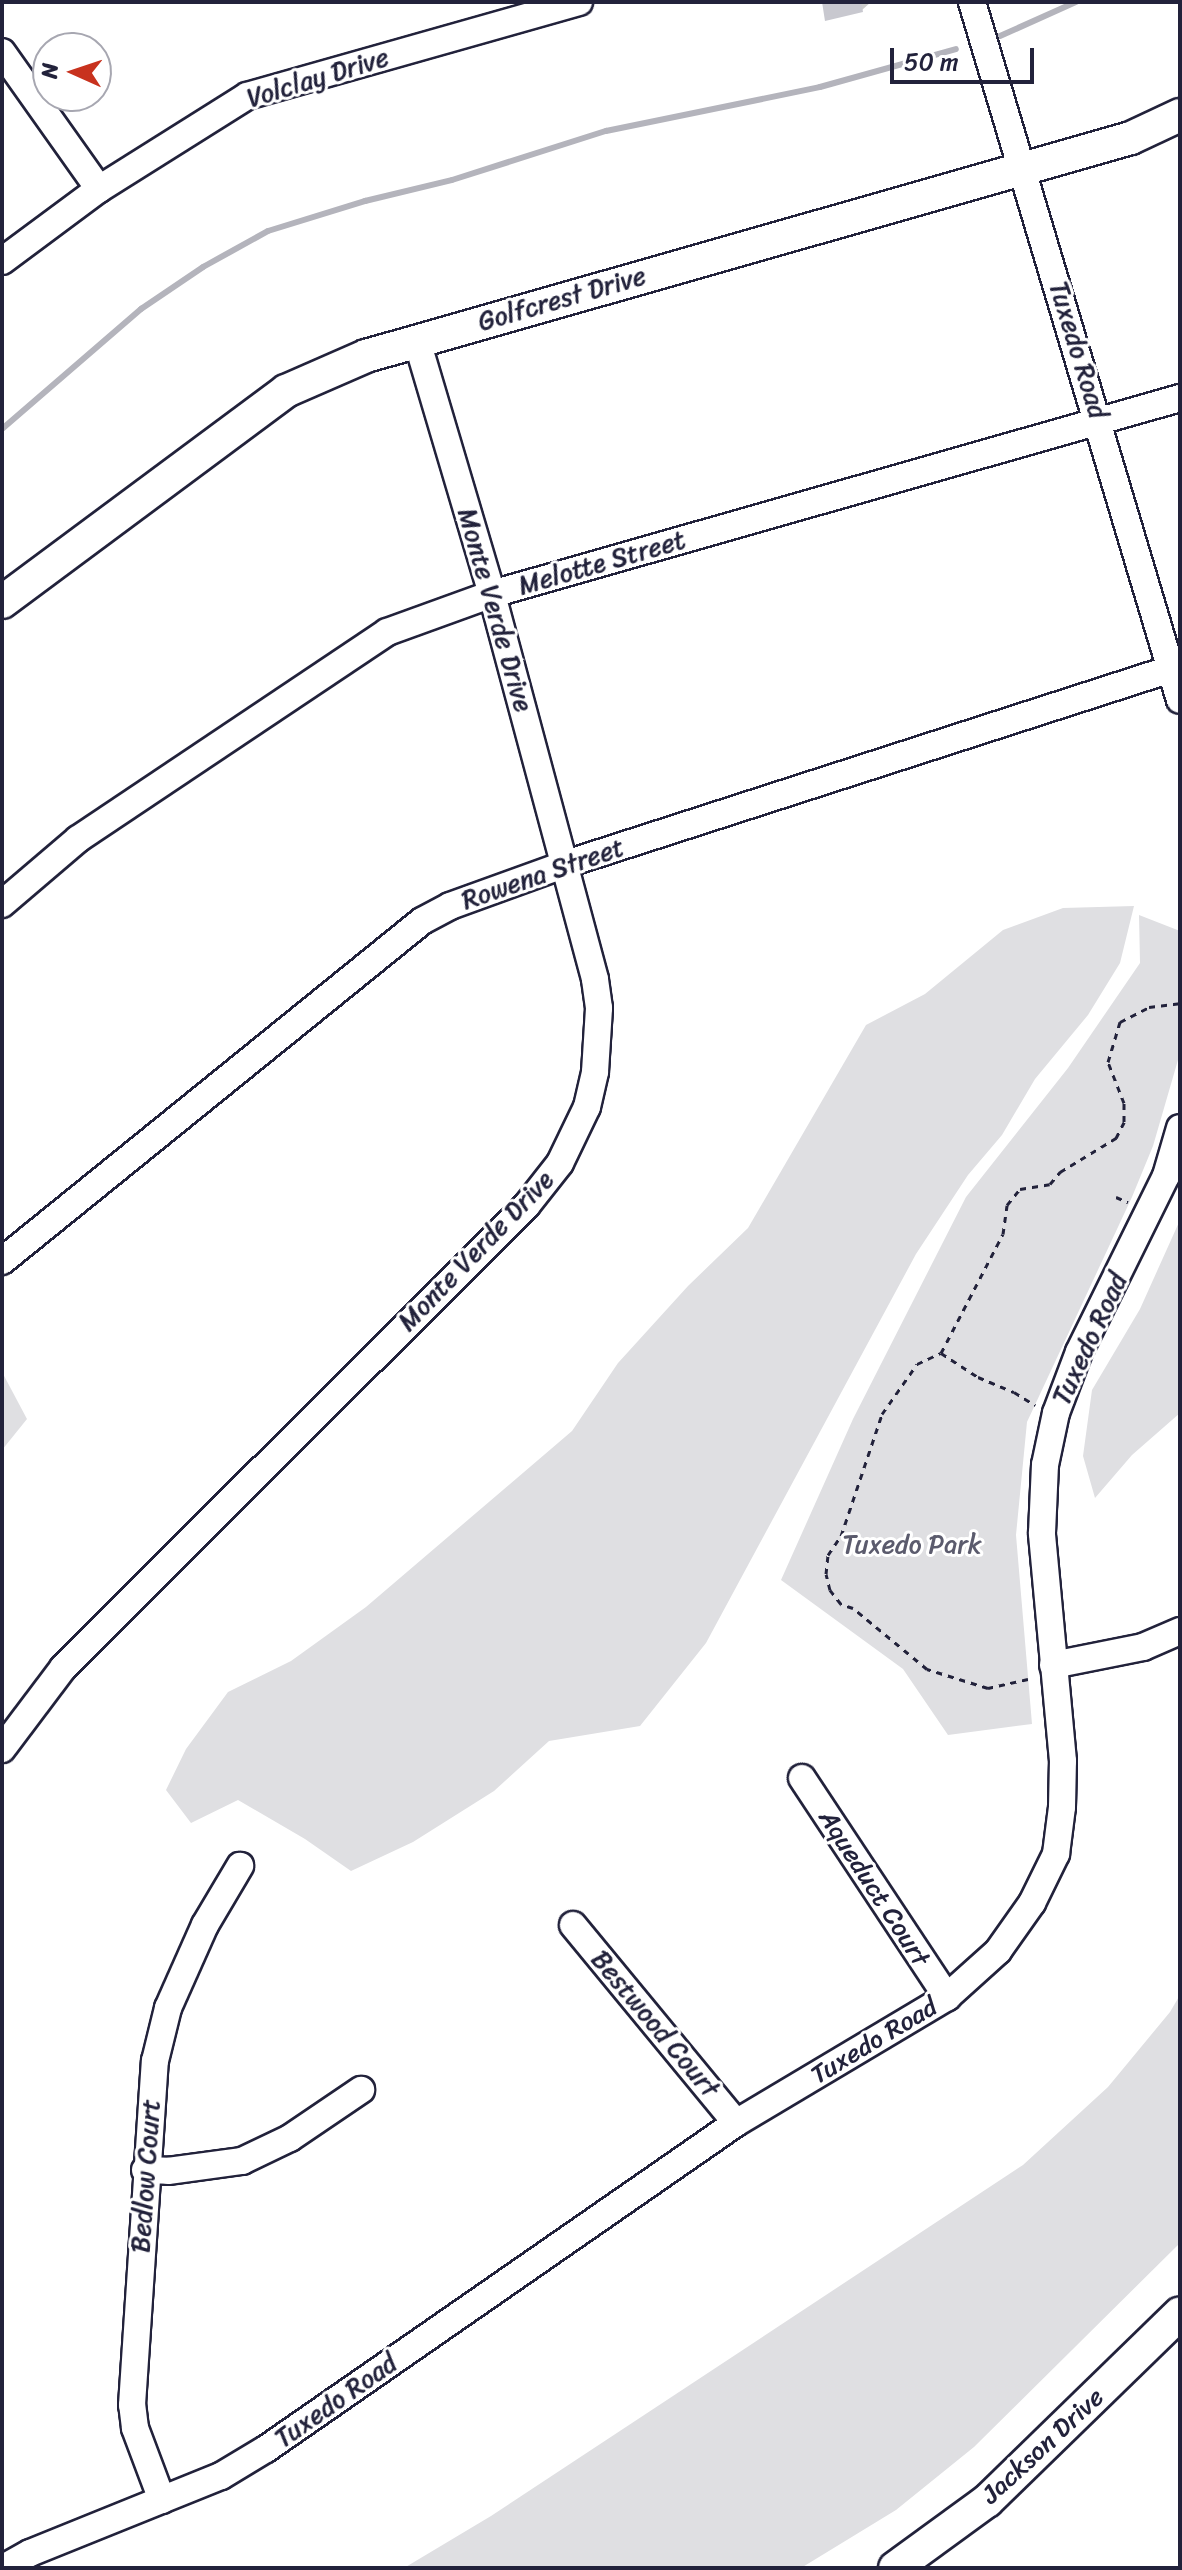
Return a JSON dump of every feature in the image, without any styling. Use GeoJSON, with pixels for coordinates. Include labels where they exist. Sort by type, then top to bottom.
{"type":"FeatureCollection","features":[{"type":"Feature","properties":{"kind":"main road","name":"Golfcrest Drive"},"geometry":{"type":"LineString","coordinates":[[2,602],[286,391],[366,356],[1131,138],[1180,115]]}},
{"type":"Feature","properties":{"kind":"main road","name":"Jackson Drive"},"geometry":{"type":"LineString","coordinates":[[895,2568],[987,2501],[1180,2313]]}},
{"type":"Feature","properties":{"kind":"street","name":"Volclay Drive"},"geometry":{"type":"LineString","coordinates":[[2,261],[99,189],[247,96],[579,2]]}},
{"type":"Feature","properties":{"kind":"street","name":"Tuxedo Road"},"geometry":{"type":"LineString","coordinates":[[972,2],[1176,668],[1180,700]]}},
{"type":"Feature","properties":{"kind":"street"},"geometry":{"type":"LineString","coordinates":[[2,52],[99,189]]}},
{"type":"Feature","properties":{"kind":"street","name":"Monte Verde Drive"},"geometry":{"type":"LineString","coordinates":[[2,1749],[63,1668],[527,1205],[560,1163],[587,1107],[595,1072],[599,1008],[595,979],[492,594],[417,340]]}},
{"type":"Feature","properties":{"kind":"street","name":"Melotte Street"},"geometry":{"type":"LineString","coordinates":[[2,904],[78,839],[387,632],[492,594],[1180,398]]}},
{"type":"Feature","properties":{"kind":"street","name":"Rowena Street"},"geometry":{"type":"LineString","coordinates":[[2,1261],[422,921],[450,906],[566,864],[1176,668]]}},
{"type":"Feature","properties":{"kind":"street","name":"Tuxedo Road"},"geometry":{"type":"LineString","coordinates":[[3,2568],[30,2553],[221,2476],[266,2449],[736,2123],[947,1997],[998,1951],[1032,1903],[1056,1854],[1062,1807],[1063,1761],[1042,1533],[1045,1465],[1056,1413],[1079,1352],[1166,1176],[1180,1128]]}},
{"type":"Feature","properties":{"kind":"street"},"geometry":{"type":"LineString","coordinates":[[1053,1665],[1143,1647],[1180,1631]]}},
{"type":"Feature","properties":{"kind":"street","name":"Aqueduct Court"},"geometry":{"type":"LineString","coordinates":[[802,1778],[947,1997]]}},
{"type":"Feature","properties":{"kind":"street","name":"Bedlow Court"},"geometry":{"type":"LineString","coordinates":[[162,2500],[135,2428],[132,2405],[145,2170],[155,2061],[168,2008],[205,1925],[240,1866]]}},
{"type":"Feature","properties":{"kind":"street","name":"Bestwood Court"},"geometry":{"type":"LineString","coordinates":[[573,1925],[736,2123]]}},
{"type":"Feature","properties":{"kind":"street"},"geometry":{"type":"LineString","coordinates":[[145,2170],[168,2171],[242,2161],[290,2138],[361,2090]]}},
{"type":"Feature","properties":{"kind":"path"},"geometry":{"type":"LineString","coordinates":[[1028,1679],[988,1688],[927,1669],[853,1608],[841,1604],[830,1590],[828,1555],[841,1536],[882,1414],[917,1364],[941,1353],[1003,1234],[1007,1205],[1020,1189],[1050,1184],[1060,1172],[1116,1138],[1124,1122],[1124,1103],[1108,1062],[1120,1022],[1149,1007],[1180,1003]]}},
{"type":"Feature","properties":{"kind":"path"},"geometry":{"type":"LineString","coordinates":[[1117,1197],[1128,1201]]}},
{"type":"Feature","properties":{"kind":"path"},"geometry":{"type":"LineString","coordinates":[[941,1353],[978,1377],[1014,1392],[1037,1407]]}},
{"type":"Feature","properties":{"kind":"green space"},"geometry":{"type":"Polygon","coordinates":[[[1134,906],[1120,963],[1088,1015],[1035,1079],[1002,1135],[968,1175],[916,1254],[706,1643],[640,1726],[549,1741],[494,1791],[413,1842],[351,1871],[305,1839],[238,1800],[191,1823],[166,1790],[186,1749],[228,1692],[291,1661],[366,1607],[572,1431],[618,1363],[688,1286],[748,1228],[866,1025],[925,994],[1003,930],[1063,908],[1134,906]]]}},
{"type":"Feature","properties":{"kind":"green space","name":"Tuxedo Park"},"geometry":{"type":"Polygon","coordinates":[[[1139,915],[1180,931],[1180,1053],[1153,1146],[1132,1197],[1027,1422],[1016,1535],[1032,1724],[948,1735],[903,1669],[781,1580],[853,1419],[966,1197],[1068,1068],[1140,963],[1139,915]]]}},
{"type":"Feature","properties":{"kind":"green space"},"geometry":{"type":"Polygon","coordinates":[[[1180,1220],[1180,1413],[1132,1455],[1095,1498],[1083,1456],[1092,1390],[1140,1309],[1180,1220]]]}},
{"type":"Feature","properties":{"kind":"green space"},"geometry":{"type":"Polygon","coordinates":[[[2,1372],[27,1419],[2,1450],[2,1372]]]}},
{"type":"Feature","properties":{"kind":"green space"},"geometry":{"type":"Polygon","coordinates":[[[1180,1995],[1180,2243],[974,2447],[896,2510],[801,2568],[404,2568],[491,2516],[1023,2165],[1108,2087],[1170,2012],[1180,1995]]]}},
{"type":"Feature","properties":{"kind":"building"},"geometry":{"type":"Polygon","coordinates":[[[822,2],[861,2],[863,12],[825,21],[822,2]]]}},
{"type":"Feature","properties":{"kind":"waterway"},"geometry":{"type":"LineString","coordinates":[[1000,36],[1076,2]]}},
{"type":"Feature","properties":{"kind":"waterway"},"geometry":{"type":"LineString","coordinates":[[2,429],[141,309],[203,267],[268,231],[365,201],[452,180],[606,131],[820,87],[956,49]]}}]}
